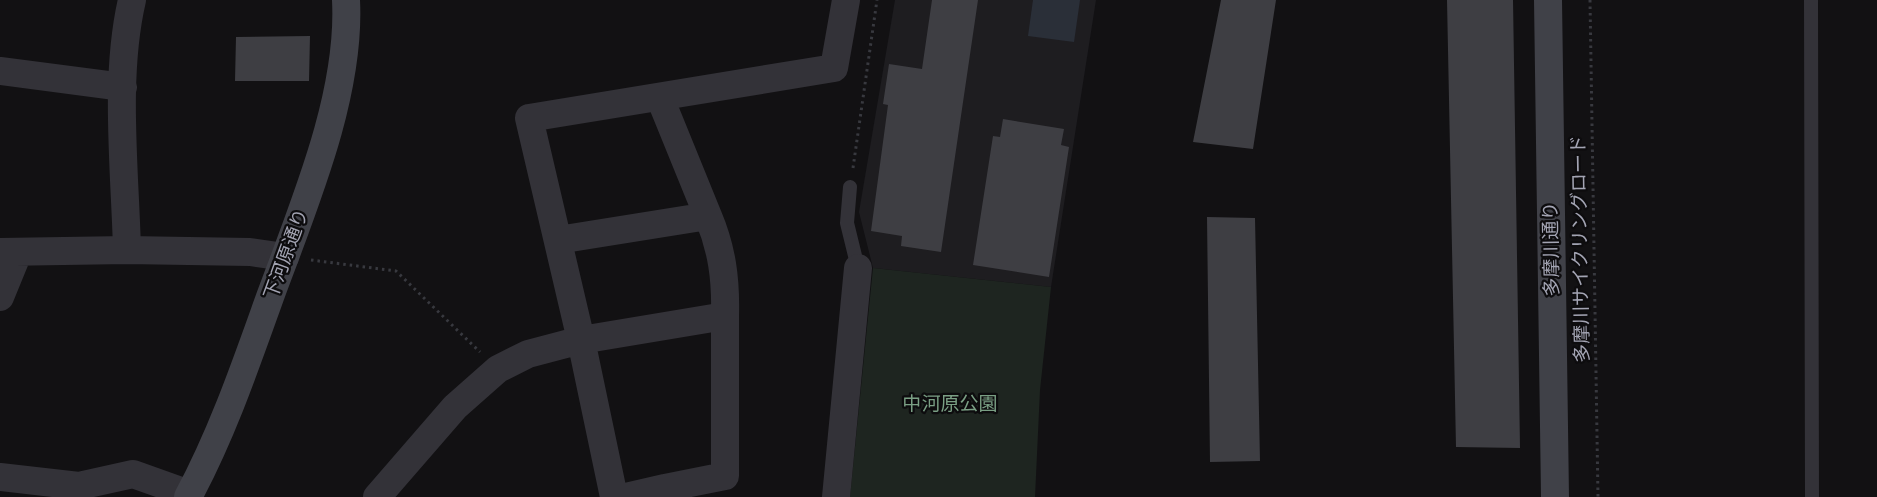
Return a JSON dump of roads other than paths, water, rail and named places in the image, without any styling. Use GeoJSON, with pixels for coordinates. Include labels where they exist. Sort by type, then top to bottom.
{"type":"FeatureCollection","features":[{"type":"Feature","properties":{"kind":"street"},"geometry":{"type":"LineString","coordinates":[[127,250],[122,87],[125,45],[132,0]]}},
{"type":"Feature","properties":{"kind":"street","name":"下河原通り"},"geometry":{"type":"LineString","coordinates":[[189,496],[220,430],[285,257],[327,134],[342,62],[346,0]]}},
{"type":"Feature","properties":{"kind":"street"},"geometry":{"type":"LineString","coordinates":[[614,497],[581,340],[529,118],[834,68],[846,0]]}},
{"type":"Feature","properties":{"kind":"street","name":"多摩川通り"},"geometry":{"type":"LineString","coordinates":[[1548,0],[1555,497]]}},
{"type":"Feature","properties":{"kind":"street"},"geometry":{"type":"LineString","coordinates":[[0,71],[122,87]]}},
{"type":"Feature","properties":{"kind":"street"},"geometry":{"type":"LineString","coordinates":[[626,497],[666,493],[725,476],[726,289],[719,242],[660,98]]}},
{"type":"Feature","properties":{"kind":"street"},"geometry":{"type":"LineString","coordinates":[[558,240],[708,216]]}},
{"type":"Feature","properties":{"kind":"street"},"geometry":{"type":"LineString","coordinates":[[0,297],[9,252],[127,250],[250,252],[285,257]]}},
{"type":"Feature","properties":{"kind":"street"},"geometry":{"type":"LineString","coordinates":[[836,497],[858,268]]}},
{"type":"Feature","properties":{"kind":"street"},"geometry":{"type":"LineString","coordinates":[[377,497],[455,407],[498,369],[528,354],[581,340],[725,316]]}},
{"type":"Feature","properties":{"kind":"street"},"geometry":{"type":"LineString","coordinates":[[0,477],[79,486],[134,474],[189,496]]}},
{"type":"Feature","properties":{"kind":"lane"},"geometry":{"type":"LineString","coordinates":[[1811,0],[1812,497]]}},
{"type":"Feature","properties":{"kind":"lane"},"geometry":{"type":"LineString","coordinates":[[850,187],[847,223],[858,268]]}},
{"type":"Feature","properties":{"kind":"park label","name":"中河原公園"},"geometry":{"type":"Point","coordinates":[950,403]}}]}
